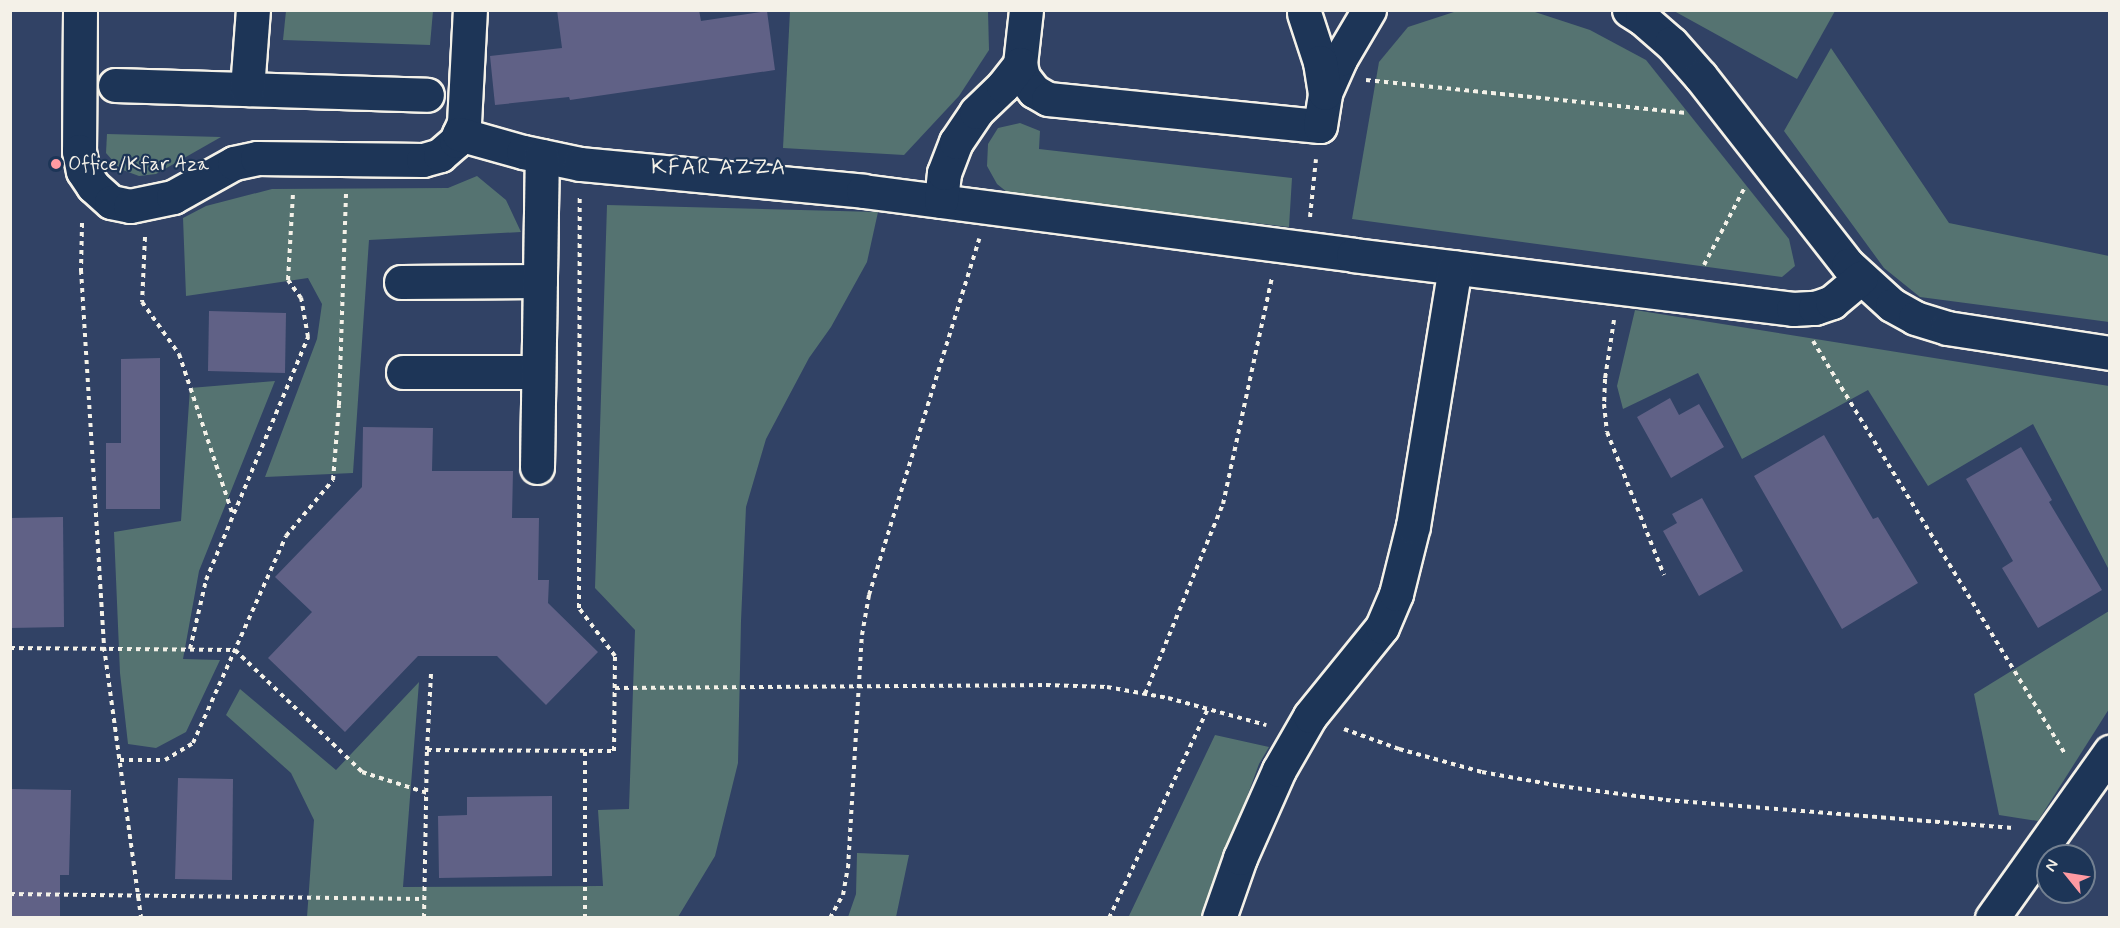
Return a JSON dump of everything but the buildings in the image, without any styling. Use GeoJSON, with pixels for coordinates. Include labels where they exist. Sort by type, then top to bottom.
{"type":"FeatureCollection","features":[{"type":"Feature","properties":{"kind":"street"},"geometry":{"type":"LineString","coordinates":[[80,10],[79,151],[83,171],[93,186],[111,202],[130,206],[173,197],[234,163],[257,158],[423,160],[440,155],[456,141],[464,123],[470,10]]}},
{"type":"Feature","properties":{"kind":"street"},"geometry":{"type":"LineString","coordinates":[[247,89],[253,10]]}},
{"type":"Feature","properties":{"kind":"street"},"geometry":{"type":"LineString","coordinates":[[1026,10],[1020,64],[1023,77],[1034,91],[1048,99],[1320,126],[1329,85],[1340,59],[1369,10]]}},
{"type":"Feature","properties":{"kind":"street"},"geometry":{"type":"LineString","coordinates":[[1302,12],[1320,19],[1337,20],[1354,17],[1369,10]]}},
{"type":"Feature","properties":{"kind":"street"},"geometry":{"type":"LineString","coordinates":[[1629,10],[1642,18],[1671,44],[1726,108],[1861,278],[1892,305],[1915,318],[1947,328],[2109,353]]}},
{"type":"Feature","properties":{"kind":"street"},"geometry":{"type":"LineString","coordinates":[[1302,12],[1329,85]]}},
{"type":"Feature","properties":{"kind":"street"},"geometry":{"type":"LineString","coordinates":[[940,201],[944,173],[956,142],[976,112],[1003,86],[1020,64]]}},
{"type":"Feature","properties":{"kind":"street"},"geometry":{"type":"LineString","coordinates":[[115,85],[427,95]]}},
{"type":"Feature","properties":{"kind":"street"},"geometry":{"type":"LineString","coordinates":[[459,134],[580,164],[863,190],[1293,247],[1793,309],[1815,308],[1832,302],[1861,278]]}},
{"type":"Feature","properties":{"kind":"street"},"geometry":{"type":"LineString","coordinates":[[537,467],[542,156]]}},
{"type":"Feature","properties":{"kind":"street"},"geometry":{"type":"LineString","coordinates":[[1219,918],[1240,858],[1279,770],[1305,725],[1382,627],[1404,570],[1455,267]]}},
{"type":"Feature","properties":{"kind":"street"},"geometry":{"type":"LineString","coordinates":[[401,282],[540,281]]}},
{"type":"Feature","properties":{"kind":"street"},"geometry":{"type":"LineString","coordinates":[[403,372],[538,372]]}},
{"type":"Feature","properties":{"kind":"street"},"geometry":{"type":"LineString","coordinates":[[1992,918],[2109,752]]}},
{"type":"Feature","properties":{"kind":"path"},"geometry":{"type":"LineString","coordinates":[[1329,85],[1677,114],[1726,108]]}},
{"type":"Feature","properties":{"kind":"path"},"geometry":{"type":"LineString","coordinates":[[1145,694],[1223,504],[1293,247],[1320,126]]}},
{"type":"Feature","properties":{"kind":"path"},"geometry":{"type":"LineString","coordinates":[[1689,296],[1761,154]]}},
{"type":"Feature","properties":{"kind":"path"},"geometry":{"type":"LineString","coordinates":[[190,649],[206,580],[308,337],[301,298],[288,280],[295,158]]}},
{"type":"Feature","properties":{"kind":"path"},"geometry":{"type":"LineString","coordinates":[[120,760],[165,760],[193,743],[286,536],[333,480],[339,405],[347,159]]}},
{"type":"Feature","properties":{"kind":"path"},"geometry":{"type":"LineString","coordinates":[[428,750],[614,751],[615,656],[579,608],[580,164]]}},
{"type":"Feature","properties":{"kind":"path"},"geometry":{"type":"LineString","coordinates":[[83,171],[81,270],[104,647],[141,918]]}},
{"type":"Feature","properties":{"kind":"path"},"geometry":{"type":"LineString","coordinates":[[147,204],[142,302],[179,354],[233,516]]}},
{"type":"Feature","properties":{"kind":"path"},"geometry":{"type":"LineString","coordinates":[[830,918],[843,895],[848,868],[862,635],[869,595],[989,207]]}},
{"type":"Feature","properties":{"kind":"path"},"geometry":{"type":"LineString","coordinates":[[1619,287],[1605,379],[1604,404],[1607,432],[1664,575]]}},
{"type":"Feature","properties":{"kind":"path"},"geometry":{"type":"LineString","coordinates":[[1793,309],[2085,786]]}},
{"type":"Feature","properties":{"kind":"path"},"geometry":{"type":"LineString","coordinates":[[10,648],[104,647],[235,650],[362,772],[427,793]]}},
{"type":"Feature","properties":{"kind":"path"},"geometry":{"type":"LineString","coordinates":[[424,918],[431,674]]}},
{"type":"Feature","properties":{"kind":"path"},"geometry":{"type":"LineString","coordinates":[[615,688],[1046,685],[1107,687],[1208,709],[1305,725],[1461,767],[1560,786],[1666,800],[2053,832]]}},
{"type":"Feature","properties":{"kind":"path"},"geometry":{"type":"LineString","coordinates":[[1109,918],[1208,709]]}},
{"type":"Feature","properties":{"kind":"path"},"geometry":{"type":"LineString","coordinates":[[585,751],[585,918]]}},
{"type":"Feature","properties":{"kind":"path"},"geometry":{"type":"LineString","coordinates":[[10,894],[424,899]]}},
{"type":"Feature","properties":{"kind":"green space"},"geometry":{"type":"Polygon","coordinates":[[[286,11],[433,11],[430,45],[283,40],[286,11]]]}},
{"type":"Feature","properties":{"kind":"green space"},"geometry":{"type":"Polygon","coordinates":[[[790,11],[988,11],[989,50],[959,96],[904,155],[783,148],[790,11]]]}},
{"type":"Feature","properties":{"kind":"green space"},"geometry":{"type":"Polygon","coordinates":[[[1457,11],[1535,12],[1590,30],[1646,60],[1789,239],[1795,266],[1782,277],[1352,219],[1379,62],[1408,27],[1457,11]]]}},
{"type":"Feature","properties":{"kind":"green space"},"geometry":{"type":"Polygon","coordinates":[[[1674,11],[1835,11],[1797,79],[1674,11]]]}},
{"type":"Feature","properties":{"kind":"green space"},"geometry":{"type":"Polygon","coordinates":[[[1831,48],[1949,223],[2109,256],[2109,322],[1920,297],[1884,268],[1784,131],[1831,48]]]}},
{"type":"Feature","properties":{"kind":"green space"},"geometry":{"type":"Polygon","coordinates":[[[1020,123],[1040,131],[1039,149],[1292,178],[1289,227],[1012,196],[997,184],[987,166],[988,144],[998,128],[1020,123]]]}},
{"type":"Feature","properties":{"kind":"green space"},"geometry":{"type":"Polygon","coordinates":[[[107,134],[221,137],[156,174],[139,176],[120,169],[106,153],[107,134]]]}},
{"type":"Feature","properties":{"kind":"green space"},"geometry":{"type":"Polygon","coordinates":[[[477,176],[506,200],[521,232],[369,240],[353,473],[265,477],[317,339],[322,304],[308,278],[186,296],[183,218],[206,206],[272,189],[448,188],[477,176]]]}},
{"type":"Feature","properties":{"kind":"green space"},"geometry":{"type":"Polygon","coordinates":[[[607,205],[878,212],[867,262],[831,327],[809,358],[766,439],[746,507],[738,763],[715,856],[678,917],[307,917],[314,820],[291,773],[226,715],[240,689],[336,770],[419,682],[403,887],[603,886],[598,810],[629,809],[635,630],[595,588],[607,205]]]}},
{"type":"Feature","properties":{"kind":"green space"},"geometry":{"type":"Polygon","coordinates":[[[1635,310],[2109,386],[2109,570],[2033,424],[1928,486],[1868,390],[1742,459],[1698,373],[1623,409],[1617,386],[1635,310]]]}},
{"type":"Feature","properties":{"kind":"green space"},"geometry":{"type":"Polygon","coordinates":[[[275,381],[199,571],[183,659],[220,660],[186,732],[156,748],[128,744],[120,673],[114,532],[181,521],[190,388],[275,381]]]}},
{"type":"Feature","properties":{"kind":"green space"},"geometry":{"type":"Polygon","coordinates":[[[2109,611],[2109,709],[2038,821],[1999,815],[1974,694],[2109,611]]]}},
{"type":"Feature","properties":{"kind":"green space"},"geometry":{"type":"Polygon","coordinates":[[[1215,735],[1269,747],[1259,764],[1203,917],[1128,918],[1215,735]]]}},
{"type":"Feature","properties":{"kind":"green space"},"geometry":{"type":"Polygon","coordinates":[[[857,853],[909,855],[896,917],[848,917],[856,894],[857,853]]]}},
{"type":"Feature","properties":{"kind":"place","name":"Office/Kfar Aza"},"geometry":{"type":"Point","coordinates":[56,164]}},
{"type":"Feature","properties":{"kind":"district","name":"KFAR AZZA"},"geometry":{"type":"Point","coordinates":[719,169]}}]}
